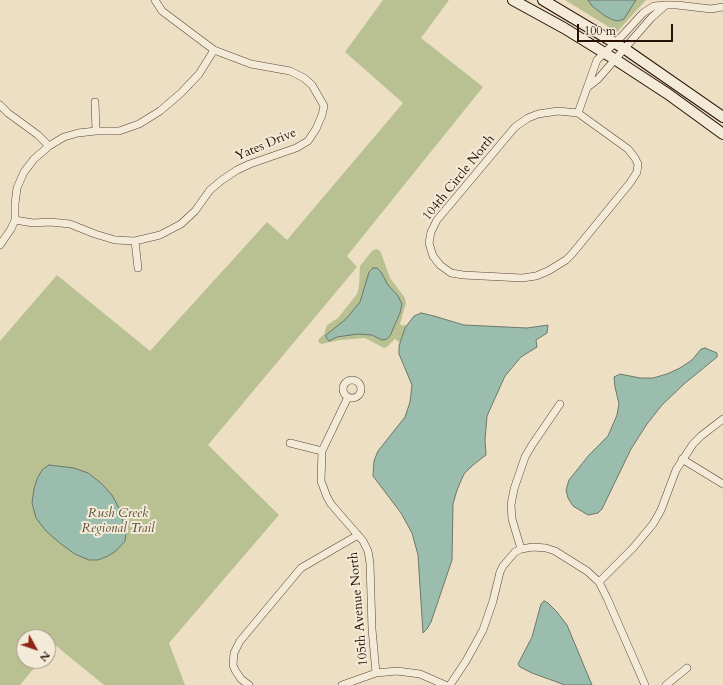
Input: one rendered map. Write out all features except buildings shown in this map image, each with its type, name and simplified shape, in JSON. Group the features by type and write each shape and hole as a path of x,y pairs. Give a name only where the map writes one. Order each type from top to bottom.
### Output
{"main road":[{"path":"513,0 604,52 668,94 723,134"},
{"path":"543,0 625,49 723,117"}],"street":[{"name":"Yates Drive","path":"15,220 33,223 50,222 70,224 115,240 135,241 160,235 181,224 195,211 210,190 222,180 237,170 250,164 296,148 308,140 316,129 324,106 312,84 290,71 251,64 214,50 162,11 155,0"},
{"path":"589,86 598,79 616,60 652,17 667,5"},
{"path":"578,113 589,86 597,60 643,13 654,6 667,5 711,9 723,7"},
{"path":"0,245 11,229 15,220 17,188 24,172 34,159 49,146 64,137 78,133 96,131 119,131 138,124 160,111 181,93 199,74 214,50"},
{"path":"95,102 96,131"},
{"path":"0,105 8,113 38,135 49,146"},
{"name":"104th Circle North","path":"558,111 578,113 628,149 638,164 637,172 630,183 572,254 560,265 548,271 536,276 522,278 463,275 451,272 436,262 430,250 429,237 433,226 515,127 528,118 549,112 558,111"},
{"path":"135,241 138,268"},
{"name":"105th Avenue North","path":"348,397 322,451 321,481 326,496 337,512 366,546 369,557 372,636 376,673"},
{"path":"521,549 512,520 511,505 514,489 521,467 529,451 560,404"},
{"path":"599,582 623,559 653,524 682,459 693,444 723,419"},
{"path":"290,443 322,451"},
{"path":"682,459 723,484"},
{"path":"249,685 241,679 235,670 234,653 240,641 301,568 358,535"},
{"path":"450,685 466,661 483,630 493,601 500,572 511,556 521,549 533,546 551,549 581,567 599,582 645,685"},
{"path":"666,685 687,668"},
{"path":"342,685 376,673 397,671 409,672 429,677 445,685"}],"green space":[{"name":"Rush Creek Regional Trail","path":"383,0 449,0 421,38 483,87 347,256 357,267 208,445 279,515 169,643 185,685 104,685 56,646 56,629 16,629 16,669 33,669 20,685 0,685 0,341 57,275 150,351 267,222 287,240 403,103 345,52"},
{"path":"565,0 646,0 617,32"},
{"path":"376,249 381,253 390,278 405,298 406,303 400,324 403,326 405,324 406,326 400,343 395,339 384,348 365,338 340,340 322,344 319,343 318,340 324,334 327,325 338,318 357,294 360,266 372,251"}],"shaded area":[{"path":"588,0 636,0 624,19 618,21 605,16 592,6"},
{"path":"373,268 377,268 381,272 388,285 398,296 402,304 400,313 390,336 387,339 382,340 372,335 358,334 337,337 329,341 326,335 346,319 360,302 369,272"},
{"path":"421,313 464,325 527,328 548,325 547,333 536,340 537,347 521,357 505,376 487,416 485,440 486,455 464,474 457,490 453,504 452,560 431,622 423,633 418,555 412,533 401,513 373,476 374,461 378,451 405,417 410,402 412,385 399,354 399,346 405,328 414,316"},
{"path":"705,348 717,353 717,357 684,384 662,405 647,424 631,449 602,509 598,513 588,515 573,506 568,498 566,490 569,480 589,455 608,436 617,415 619,404 614,377 620,374 640,378 653,378 667,374 692,360 701,349"},
{"path":"49,465 74,468 88,473 101,483 112,495 120,510 126,533 125,541 116,551 98,560 89,560 75,554 46,531 36,518 32,503 37,479 42,470"},
{"path":"544,601 557,612 567,625 592,685 565,685 532,673 520,667 518,664 532,637 541,604"}]}
